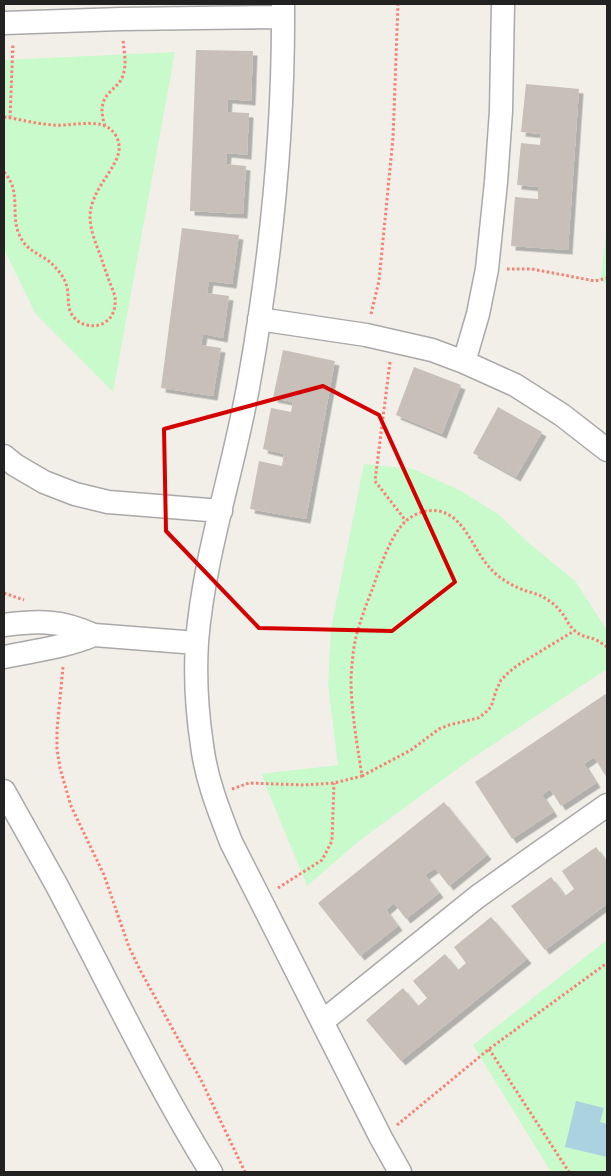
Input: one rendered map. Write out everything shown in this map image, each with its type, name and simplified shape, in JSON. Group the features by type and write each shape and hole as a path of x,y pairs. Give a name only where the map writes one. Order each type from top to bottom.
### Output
{"street":[{"path":"464,362 478,314 487,269 500,120 503,4"},
{"path":"9,22 121,19 283,10 277,168 270,244 260,319 236,448 203,598 197,643 197,694 202,746 213,796 231,842 400,1172"},
{"path":"260,319 366,335 432,350 464,362 515,385 562,415 607,450"},
{"path":"4,456 15,465 44,482 75,494 108,502 221,511"},
{"path":"4,625 51,622 94,634 197,643"},
{"path":"51,622 58,630 62,646"},
{"path":"4,657 62,646 80,641 94,634"},
{"path":"4,669 34,665 44,661 62,646"},
{"path":"4,791 55,883 160,1084 211,1172"},
{"path":"323,1021 477,897 607,805"}],"path":[{"path":"366,335 379,281 392,157 398,4"},
{"path":"105,126 102,112 105,98 120,82 125,69 121,19"},
{"path":"9,22 10,118"},
{"path":"4,118 46,125 95,123 105,126 114,132 119,141 116,159 96,192 90,216 94,240 115,296 116,306 112,315 105,322 96,326 86,326 77,321 71,313 67,287 62,275 54,265 29,248 19,235 16,224 16,199 13,186 4,172"},
{"path":"487,269 532,270 595,281 607,278"},
{"path":"392,342 375,481 406,520"},
{"path":"362,776 351,696 354,649 362,616 385,554 406,520 416,514 438,511 458,521 482,559 492,571 518,588 544,598 561,612 574,631 585,637 602,642 607,647"},
{"path":"4,593 30,602"},
{"path":"213,796 249,783 304,785 334,783 362,776 411,750 439,730 478,718 491,707 501,680 509,672 574,631"},
{"path":"62,646 57,749 68,797 104,875 129,947 201,1080 245,1172"},
{"path":"260,899 322,860 332,841 334,783"},
{"path":"381,1138 489,1049 607,963"},
{"path":"489,1049 569,1172"}],"highlighted area":[{"path":"323,386 379,415 455,582 392,631 259,628 166,531 164,429"}],"green space":[{"path":"175,52 113,392 35,313 4,249 4,60"},
{"path":"607,222 607,285 601,280"},
{"path":"364,464 413,469 461,491 498,514 530,544 575,581 607,630 607,669 471,759 359,841 307,886 261,774 338,765 328,684 331,629"},
{"path":"607,940 607,1172 551,1172 473,1045"}],"water":[{"path":"576,1101 604,1108 600,1122 607,1124 607,1157 565,1147"}],"building":[{"path":"196,50 253,51 251,101 228,99 227,112 249,113 247,155 227,153 226,164 246,166 243,214 190,211"},
{"path":"526,84 579,89 568,250 511,246 515,197 538,199 538,187 517,185 521,143 540,145 541,134 521,132"},
{"path":"182,228 239,235 232,284 209,281 207,293 229,296 223,338 203,334 201,345 221,348 213,396 161,388"},
{"path":"283,350 335,361 306,519 250,509 259,461 282,466 284,454 263,449 271,408 291,412 293,402 273,398"},
{"path":"414,367 461,385 442,434 396,415"},
{"path":"498,407 542,432 516,477 473,453"},
{"path":"607,693 607,778 594,757 584,764 596,783 561,806 550,789 542,795 553,812 512,839 475,782"},
{"path":"444,802 487,855 449,886 435,868 425,875 439,893 406,919 394,903 386,910 398,926 360,956 318,903"},
{"path":"596,847 607,863 607,904 545,950 511,906 551,877 565,896 574,889 562,871"},
{"path":"491,917 527,959 401,1061 366,1020 403,988 418,1006 427,998 413,981 445,954 458,970 466,963 454,947"}]}
